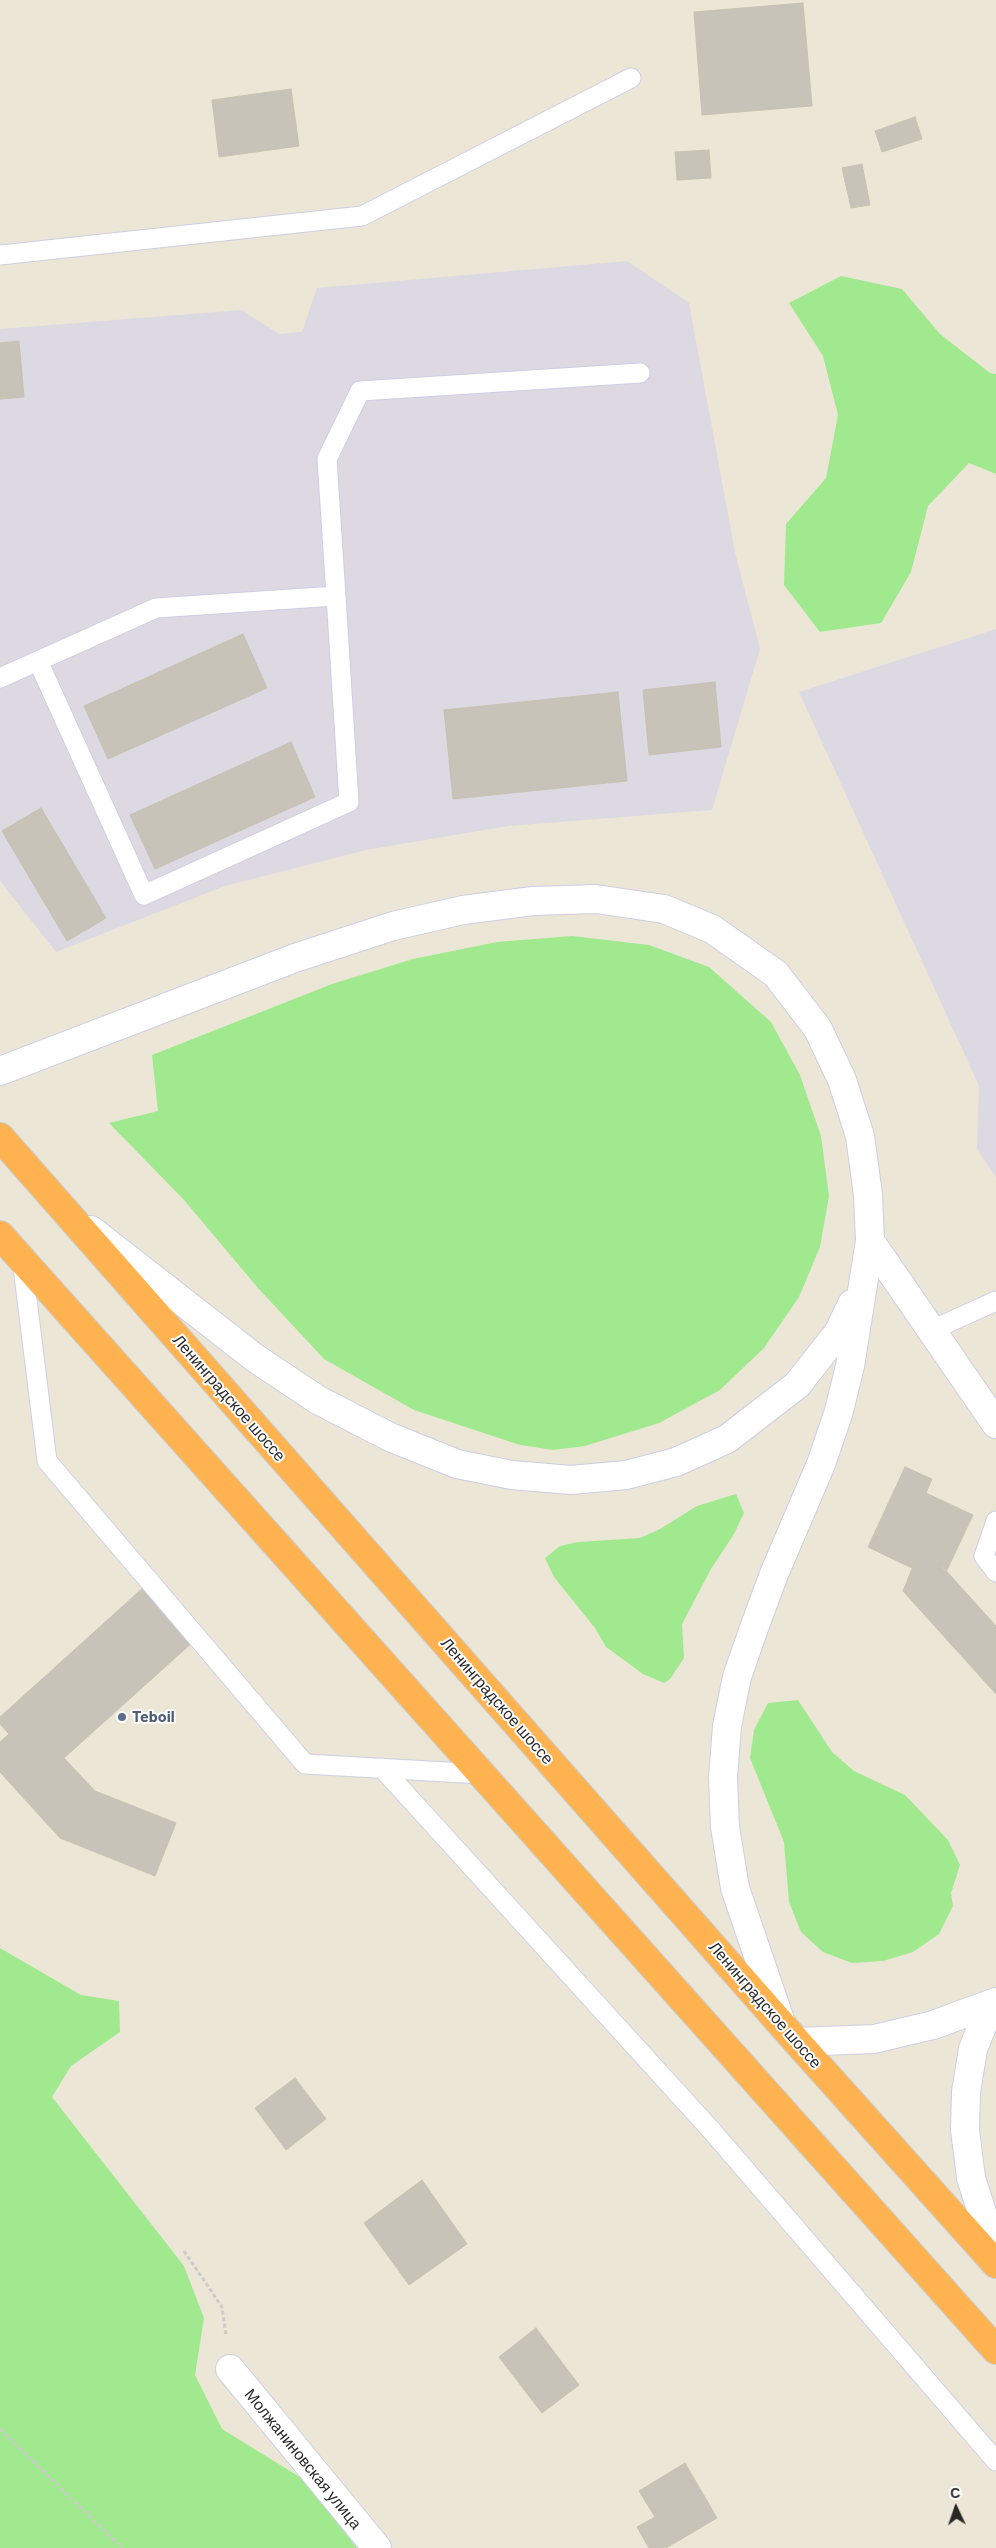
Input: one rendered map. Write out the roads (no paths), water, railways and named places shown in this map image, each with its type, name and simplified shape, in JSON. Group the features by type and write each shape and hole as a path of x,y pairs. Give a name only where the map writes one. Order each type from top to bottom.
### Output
{"highway":[{"name":"Ленинградское шоссе","path":"0,1137 789,2033 996,2264"},
{"path":"0,1235 996,2350"}],"street":[{"path":"0,1071 295,958 393,926 463,910 533,901 596,899 664,909 712,929 776,974 818,1029 842,1080 860,1136 868,1195 870,1240 850,1366 839,1411 821,1464 774,1574 737,1676 727,1726 723,1778 724,1826 735,1888 789,2033 874,2040 933,2025 994,2003"},
{"path":"61,1207 255,1358 318,1400 390,1437 457,1464 512,1475 571,1480 626,1475 676,1462 727,1439 797,1384 838,1333 863,1280"},
{"path":"870,1240 996,1424"},
{"path":"994,2003 973,2049 966,2092 966,2130 971,2178 996,2256"},
{"name":"Молжаниновская улица","path":"230,2369 377,2548"}],"lane":[{"path":"0,255 362,216 631,78"},
{"path":"38,661 144,895 349,802 327,459 360,391 640,374"},
{"path":"0,678 156,608 336,596"},
{"path":"22,1258 47,1460 305,1764 482,1774"},
{"path":"932,1330 996,1301"},
{"path":"996,1521 984,1556 996,1572"},
{"path":"382,1768 712,2131 996,2461"}],"place":[{"name":"Teboil","path":"122,1717"}]}
